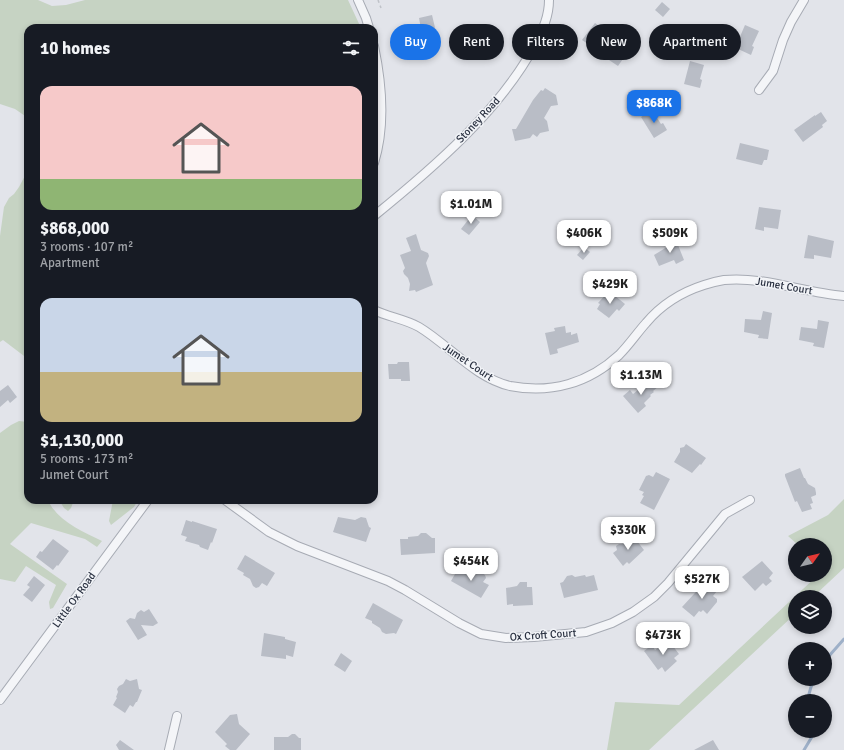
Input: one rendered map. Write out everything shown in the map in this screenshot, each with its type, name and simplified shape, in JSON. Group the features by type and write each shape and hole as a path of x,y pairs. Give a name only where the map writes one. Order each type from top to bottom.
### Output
{"street":[{"path":"358,0 368,24"},
{"name":"Stoney Road","path":"378,213 449,151 486,114 529,57 545,26 549,0"},
{"path":"760,90 772,71 782,40 804,0"},
{"path":"378,66 382,97 378,145"},
{"name":"Jumet Court","path":"378,311 399,318 419,327 474,368 497,381 509,386 546,389 580,381 602,369 620,354 648,321 663,307 682,295 702,286 723,280 744,279 844,296"},
{"name":"Ox Croft Court","path":"230,504 269,532 297,546 388,581 406,590 459,623 481,634 506,638 586,632 612,623 633,612 654,597 668,583 725,514 750,500"},
{"name":"Little Ox Road","path":"0,700 145,504"},
{"path":"169,750 177,716"}],"path":[{"path":"378,0 381,8"}],"green space":[{"path":"0,0 38,0 52,6 66,5 85,0 348,0 359,24 24,24 24,115 15,109 0,104"},
{"path":"24,178 24,356 3,340 0,342 0,236 4,207 9,198 19,187"},
{"path":"19,421 24,422 24,504 50,504 57,514 64,520 102,541 97,547 85,539 31,523 10,544 67,584 53,608 50,609 49,602 56,585 26,566 15,582 0,579 0,433"},
{"path":"844,499 844,568 832,579 832,538 790,538 788,536 828,515"},
{"path":"62,504 72,504 68,511"},
{"path":"112,504 136,504 111,525 109,521"},
{"path":"811,582 829,582 820,590 802,590"},
{"path":"788,603 788,621 649,750 607,750 615,702 679,705"}],"building":[{"path":"662,2 670,9 663,17 655,10"},
{"path":"432,15 434,24 420,24 419,18"},
{"path":"745,25 759,31 752,46 754,47 751,55 741,50 741,34"},
{"path":"586,35 586,43 582,40"},
{"path":"609,60 622,60 618,66"},
{"path":"690,61 704,65 700,79 702,80 700,88 684,84"},
{"path":"545,88 556,95 558,105 551,106 544,118 547,121 549,131 540,133 537,137 533,134 530,138 515,141 512,129 516,129 533,100 541,90 543,91"},
{"path":"652,110 667,130 654,138 641,117"},
{"path":"821,112 827,121 822,125 823,127 803,142 794,130"},
{"path":"740,143 769,150 767,160 764,160 761,165 736,159"},
{"path":"759,207 781,210 778,229 764,227 764,231 755,229"},
{"path":"472,215 480,222 469,235 461,229"},
{"path":"416,234 421,250 428,253 429,256 426,263 433,285 416,292 415,290 409,291 410,284 408,278 404,274 403,271 405,268 400,255 411,251 406,238"},
{"path":"808,235 834,241 831,258 814,255 814,259 804,258"},
{"path":"676,240 684,260 676,264 674,260 659,266 654,255 667,247 665,244"},
{"path":"584,247 590,252 583,260 577,255"},
{"path":"609,291 625,304 619,311 617,309 609,318 597,309 600,304 598,303"},
{"path":"763,311 772,313 768,339 758,338 759,335 744,332 745,319 761,320"},
{"path":"818,320 829,322 824,348 813,346 814,343 799,340 801,327 817,329"},
{"path":"565,326 566,333 571,332 571,335 577,333 579,342 557,349 558,353 550,355 545,333 555,331 554,328"},
{"path":"398,362 409,362 410,381 389,379 388,364 397,364"},
{"path":"652,379 658,387 644,403 646,406 638,413 623,396 630,390 633,394"},
{"path":"8,385 17,397 10,403 8,400 0,407 0,391"},
{"path":"686,444 706,458 692,473 674,462 680,452 680,448 684,447"},
{"path":"800,468 804,478 808,484 815,488 816,493 816,495 811,497 813,503 810,504 812,509 802,512 797,501 795,502 785,476 785,474"},
{"path":"656,472 670,479 654,510 640,503 644,496 642,495 644,492 639,490 646,476 649,475 653,477"},
{"path":"338,517 355,520 361,517 366,518 369,527 371,528 366,542 333,532"},
{"path":"186,520 217,529 208,550 200,547 199,545 185,541 187,537 181,535"},
{"path":"421,533 426,533 432,538 435,538 435,553 401,555 400,539 408,539 408,537 418,536"},
{"path":"633,536 644,550 629,564 627,562 623,566 613,553 617,550 616,546 619,544 624,544"},
{"path":"53,539 69,551 58,566 57,565 53,570 36,557 40,551 42,552"},
{"path":"245,555 275,573 267,586 262,583 256,588 253,586 250,579 243,575 244,573 237,569"},
{"path":"762,561 773,573 769,578 772,581 766,586 763,583 755,591 742,577"},
{"path":"459,567 474,574 481,572 485,575 486,578 483,582 489,585 481,598 451,581"},
{"path":"572,575 575,577 585,575 586,577 594,575 598,590 564,598 560,583 563,582 567,576"},
{"path":"34,576 45,585 32,602 23,595 30,587 27,585"},
{"path":"706,581 717,591 713,596 717,599 717,602 707,614 703,610 701,612 699,611 694,617 682,607"},
{"path":"520,582 527,582 527,587 532,587 533,605 507,605 506,588 517,586"},
{"path":"373,603 403,620 396,634 386,634 382,632 380,628 372,623 372,621 365,618"},
{"path":"149,609 158,623 153,626 141,625 147,635 138,640 126,621 130,618 135,619 137,613 141,610 144,612"},
{"path":"264,633 285,637 285,639 296,642 293,657 286,655 286,659 261,656"},
{"path":"669,641 679,654 674,658 677,661 665,672 662,667 658,670 644,651 652,645 655,650"},
{"path":"341,653 352,661 345,672 334,665"},
{"path":"126,679 130,681 137,679 139,689 142,690 137,702 133,707 130,705 125,713 113,705 117,698 117,689"},
{"path":"237,714 239,724 250,734 236,750 230,750 225,746 227,744 215,732 230,715"},
{"path":"295,734 301,738 301,750 274,750 274,737 288,737"},
{"path":"120,740 134,750 119,750 116,745"},
{"path":"713,740 719,750 694,750"}],"waterway":[{"path":"832,653 844,639"},
{"path":"809,694 812,686"},
{"path":"804,750 811,738"}]}
